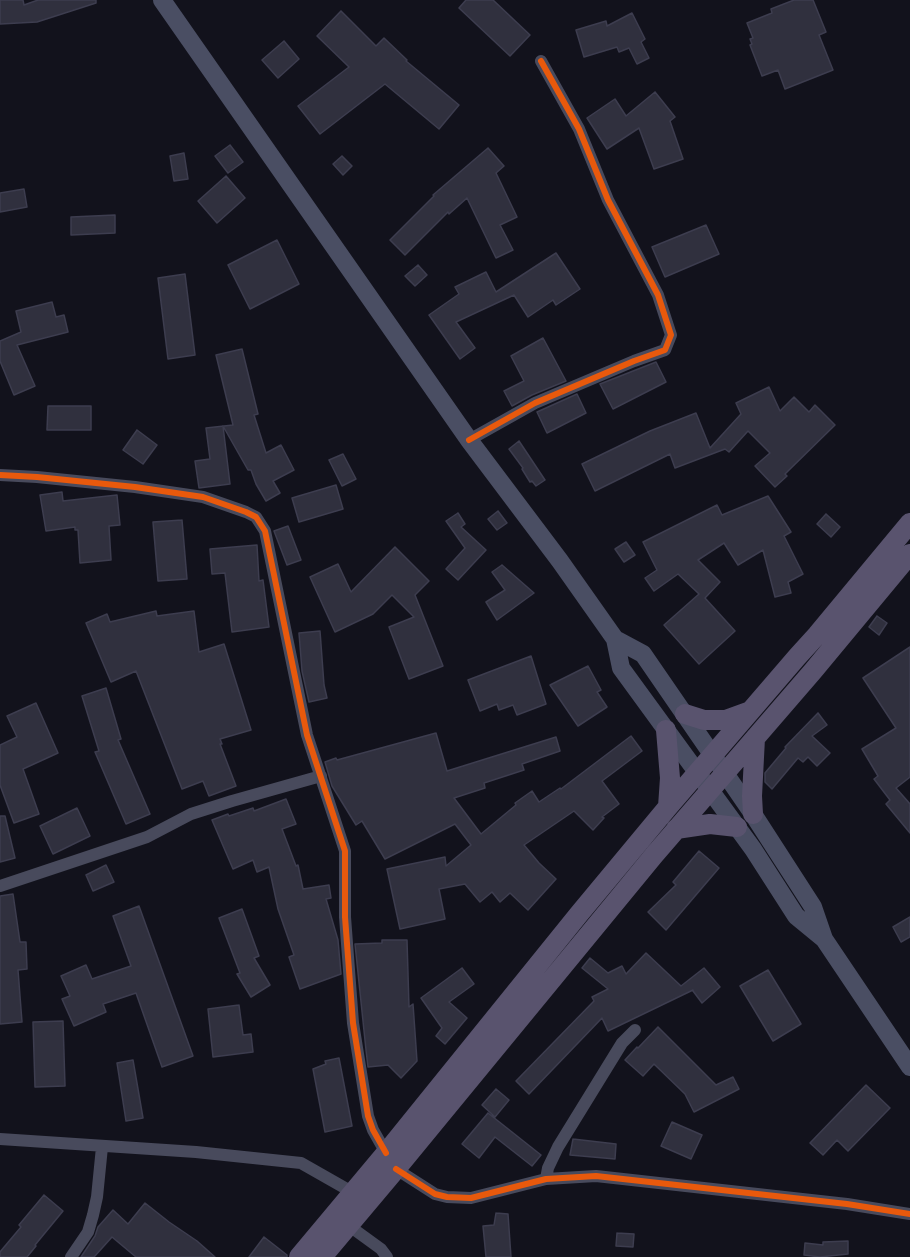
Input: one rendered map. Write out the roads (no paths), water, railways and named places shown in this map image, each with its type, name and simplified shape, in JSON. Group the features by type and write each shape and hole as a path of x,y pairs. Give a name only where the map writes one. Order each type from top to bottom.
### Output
{"main road":[{"path":"162,0 469,440 615,639 621,668 753,849 796,916 824,939"},
{"path":"322,1257 348,1225 391,1161 579,914 910,524"},
{"path":"299,1257 352,1192 391,1161 813,671 910,554"},
{"path":"615,639 643,654 685,714 813,907 824,939 910,1067"},
{"path":"685,714 704,720 726,720 751,711"},
{"path":"666,730 670,778 668,807"},
{"path":"753,814 755,738"},
{"path":"676,829 710,824 737,827"}],"street":[{"path":"469,440 535,403 665,350 671,335 657,295 608,200 579,129 541,61"},
{"path":"0,475 135,487 203,497 256,517 266,531 307,735 345,851 345,917 352,1023 368,1116 373,1130 391,1161 435,1194 447,1197 471,1198 546,1179 596,1176 847,1204 910,1214"},
{"path":"0,886 147,837 191,814 321,776"},
{"path":"546,1179 548,1168 558,1147 622,1043 635,1030"},
{"path":"0,1139 196,1152 301,1162 352,1192"},
{"path":"71,1257 88,1232 93,1215 102,1147"},
{"path":"348,1225 381,1249 387,1257"}]}
